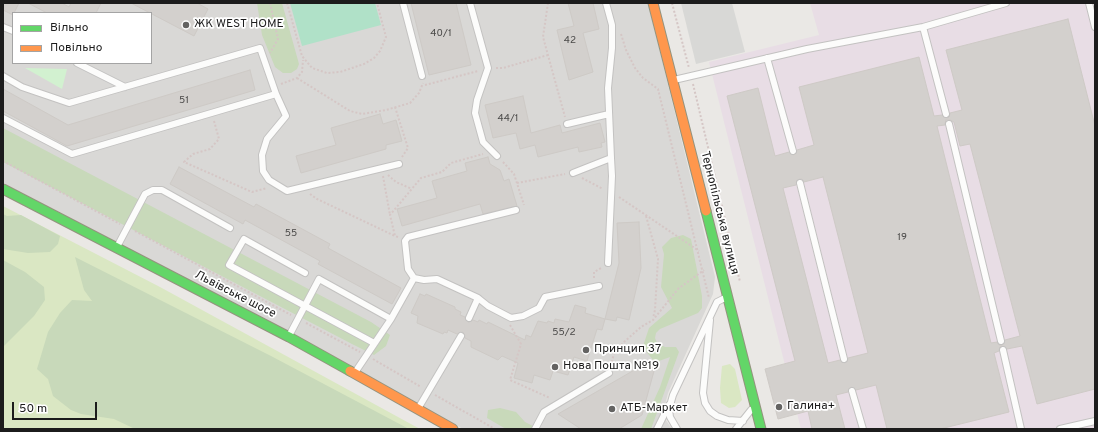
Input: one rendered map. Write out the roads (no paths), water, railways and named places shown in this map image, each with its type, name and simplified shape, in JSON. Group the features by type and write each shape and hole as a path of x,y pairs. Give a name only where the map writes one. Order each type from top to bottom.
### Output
{"main road":[{"name":"Тернопільська вулиця","path":"653,3 761,429"},
{"name":"Львівське шосе","path":"3,189 289,337 452,429"}],"lane":[{"path":"404,3 422,76"},
{"path":"470,3 488,68 477,100 475,113 483,142 497,156"},
{"path":"606,3 612,24 612,48 608,88 611,158 608,263"},
{"path":"673,80 807,49 924,27 1006,3"},
{"path":"1089,3 1095,27"},
{"path":"3,26 12,31"},
{"path":"924,27 946,114"},
{"path":"3,76 22,87 69,103 260,48 276,94 286,116 267,140 262,155 263,171 269,180 287,191 399,164"},
{"path":"767,58 793,151"},
{"path":"79,64 125,87"},
{"path":"3,118 72,154 276,94"},
{"path":"567,124 609,114"},
{"path":"949,124 1001,341"},
{"path":"573,173 611,158"},
{"path":"800,183 844,360"},
{"path":"116,248 145,194 153,190 162,190 230,228"},
{"path":"414,278 408,269 405,241 408,237 516,210"},
{"path":"305,273 244,239 229,265 374,344"},
{"path":"414,278 437,278 478,298 488,306 511,318 523,316 539,308 545,297 599,286"},
{"path":"354,374 392,319 414,278"},
{"path":"289,337 319,279 392,319"},
{"path":"658,429 717,302 728,296"},
{"path":"469,318 478,298"},
{"path":"710,316 703,393 705,403 710,411 717,416 728,420 744,421"},
{"path":"418,409 461,336"},
{"path":"1003,350 1021,429"},
{"path":"535,429 544,412 609,373"},
{"path":"852,391 863,429"},
{"path":"673,395 669,409 670,417 677,429"},
{"path":"736,429 750,414 754,403"},
{"path":"1060,429 1095,421"}],"place":[{"name":"ЖК WEST HOME","path":"186,25"},
{"name":"Принцип 37","path":"586,350"},
{"name":"Нова Пошта №19","path":"555,367"},
{"name":"Галина+","path":"779,407"},
{"name":"АТБ-Маркет","path":"612,409"}]}
